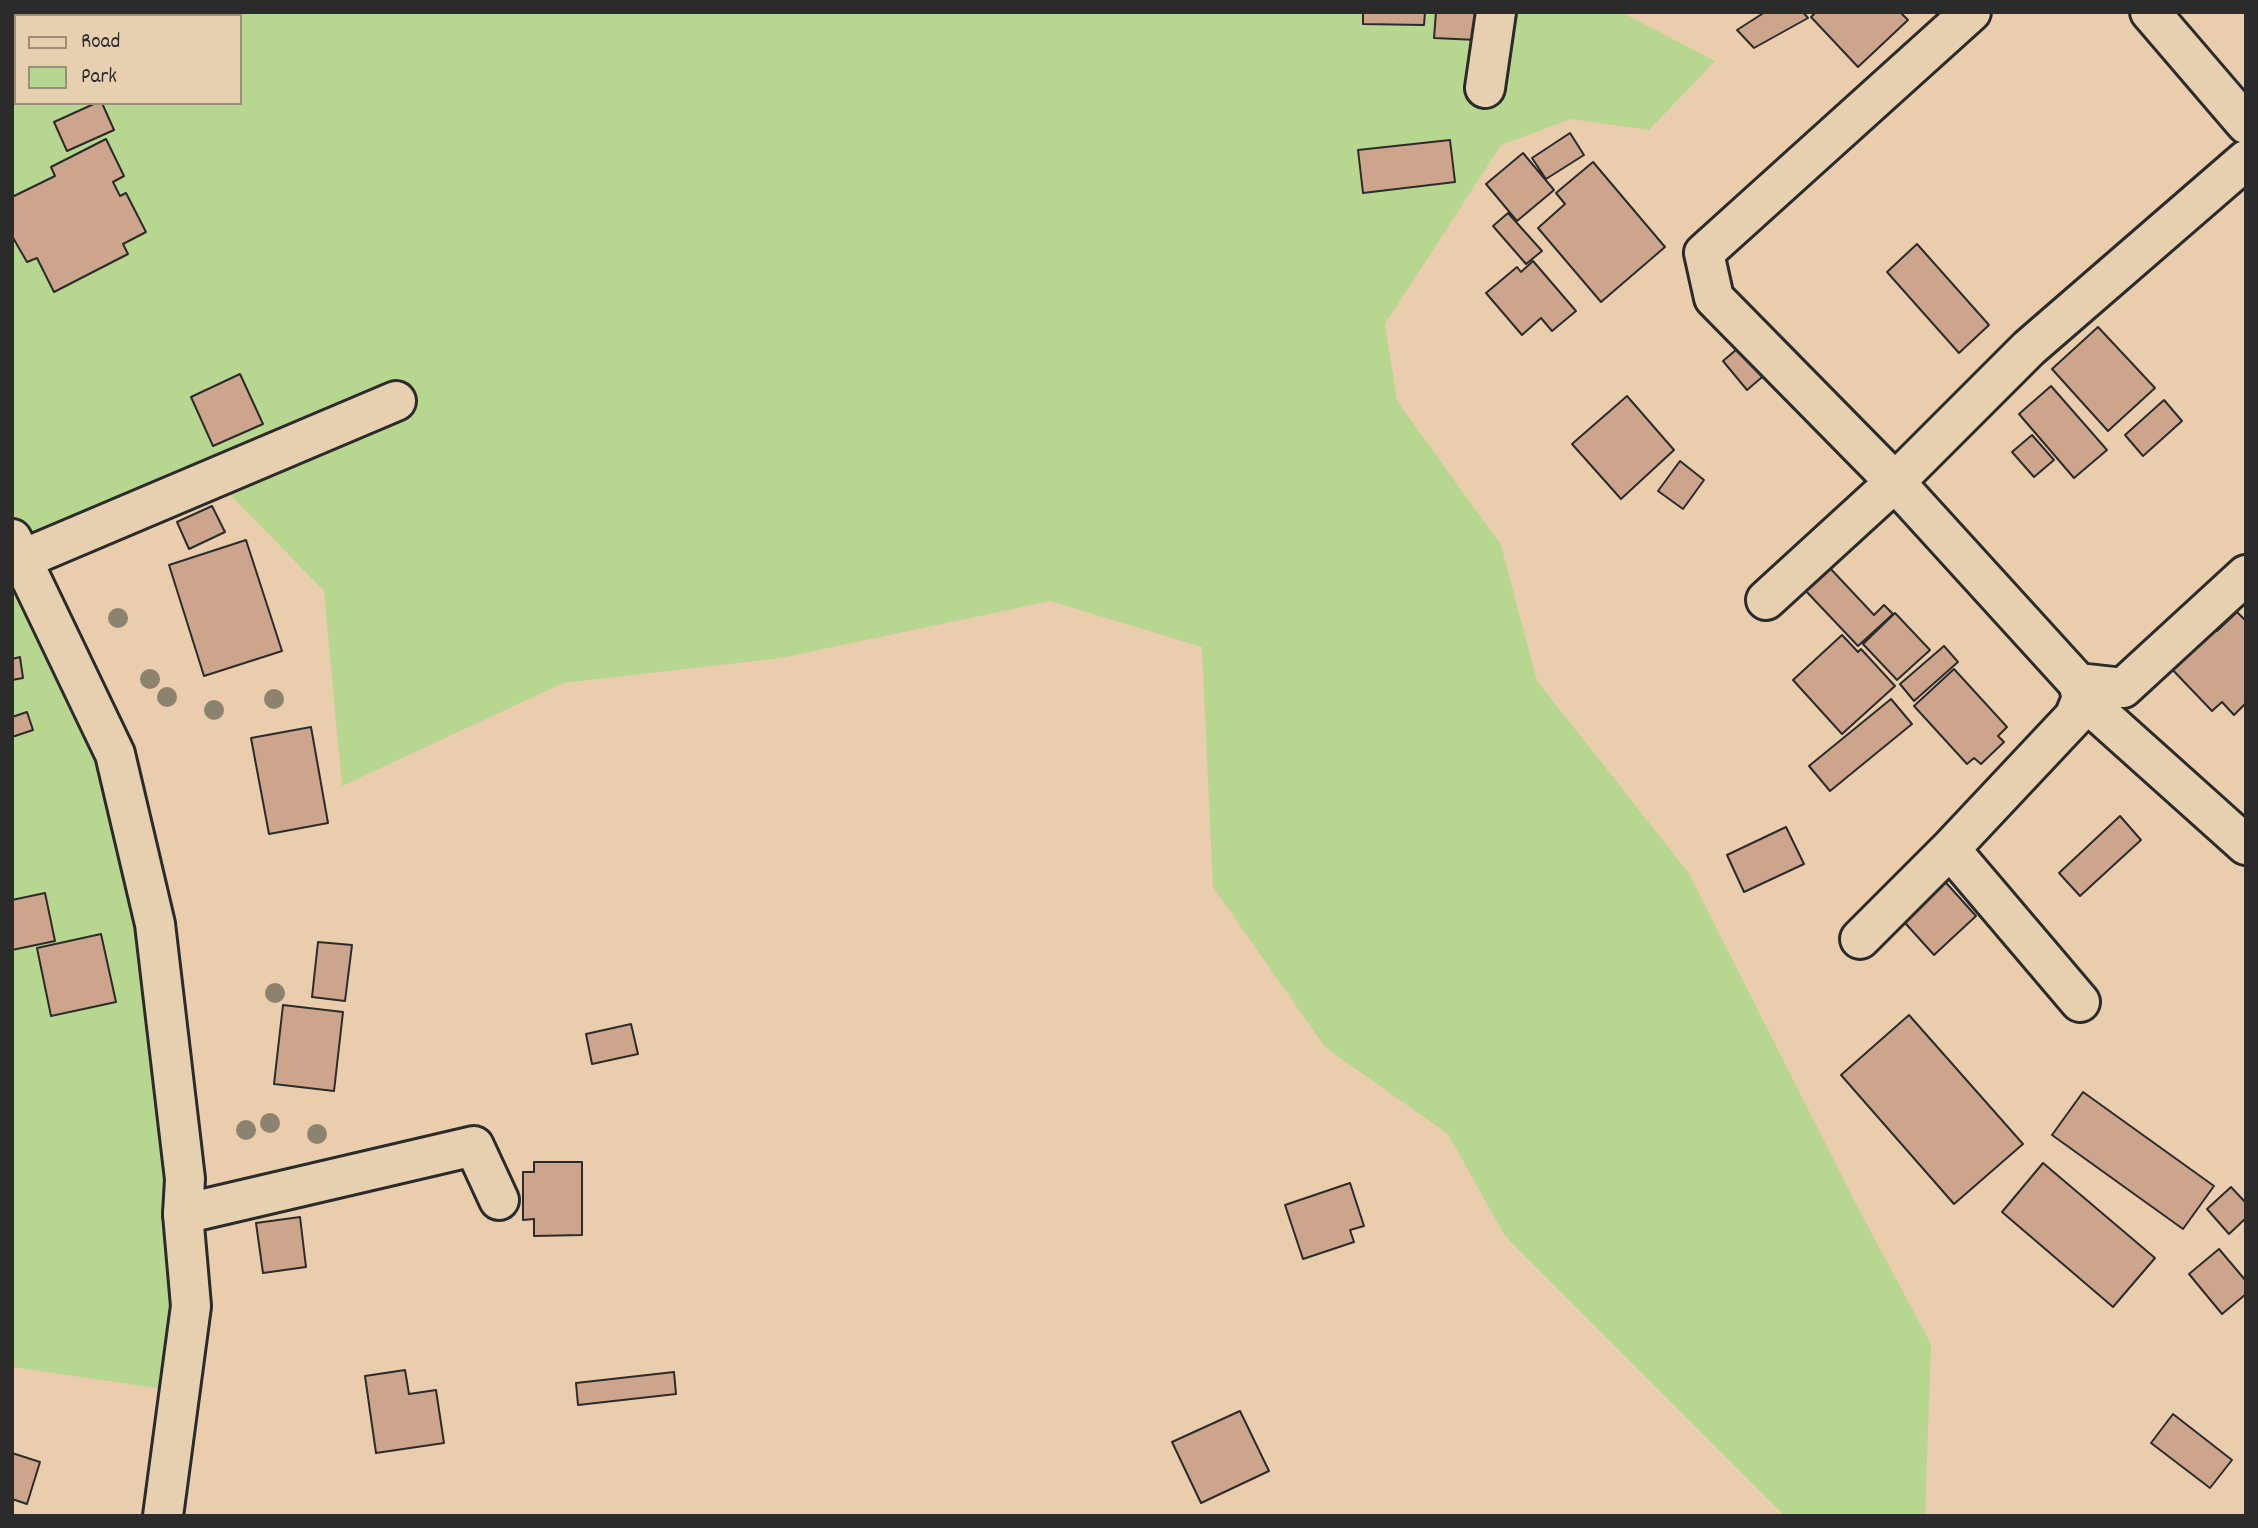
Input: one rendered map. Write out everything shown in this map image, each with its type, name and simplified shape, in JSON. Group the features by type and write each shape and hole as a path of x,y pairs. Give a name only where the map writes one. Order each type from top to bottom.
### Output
{"street":[{"path":"1485,88 1496,12"},
{"path":"1971,12 1704,253 1714,298 1895,482 2080,691 2246,845"},
{"path":"2150,12 2246,124"},
{"path":"1766,600 1895,482 2029,348 2246,160"},
{"path":"163,1516 191,1306 183,1214 185,1179 157,937 115,754 18,549 397,401"},
{"path":"2080,691 2123,688 2246,575"},
{"path":"1860,939 1950,849 2074,717 2080,691"},
{"path":"1950,849 2080,1002"},
{"path":"183,1214 474,1146 499,1200"}],"green space":[{"path":"12,12 1621,12 1715,61 1649,130 1571,119 1501,145 1385,324 1397,401 1501,545 1537,681 1688,872 1857,1206 1931,1344 1925,1516 1785,1516 1505,1236 1448,1134 1325,1047 1213,887 1202,647 1050,601 781,658 563,683 342,786 324,591 216,480 26,576 161,926 192,1221 171,1390 12,1367"}],"building":[{"path":"1363,12 1425,12 1424,25 1363,24"},
{"path":"1436,12 1478,12 1477,40 1434,38"},
{"path":"1765,12 1803,12 1808,18 1754,48 1737,30"},
{"path":"1816,12 1900,12 1908,20 1858,67 1811,17"},
{"path":"92,105 103,105 114,130 67,151 54,122"},
{"path":"1570,133 1584,155 1546,179 1532,158"},
{"path":"106,139 124,176 113,182 120,196 126,193 146,232 123,244 128,254 54,292 37,258 27,262 12,236 12,197 55,176 51,167"},
{"path":"1450,140 1455,182 1363,193 1358,150"},
{"path":"1523,153 1554,190 1517,221 1486,184"},
{"path":"1593,162 1665,247 1601,302 1538,228 1565,204 1556,193"},
{"path":"1508,213 1542,251 1526,264 1493,226"},
{"path":"1917,244 1989,325 1959,353 1887,272"},
{"path":"1533,261 1576,311 1552,331 1541,318 1522,335 1486,293 1517,267 1521,272"},
{"path":"2098,327 2155,388 2108,431 2052,369"},
{"path":"1744,343 1768,372 1747,390 1723,361"},
{"path":"240,374 263,424 213,446 191,397"},
{"path":"2051,386 2107,450 2074,478 2019,414"},
{"path":"1627,396 1674,450 1621,499 1572,444"},
{"path":"2164,400 2182,421 2143,456 2125,435"},
{"path":"2032,435 2054,460 2034,477 2012,452"},
{"path":"1680,461 1704,480 1683,509 1658,491"},
{"path":"212,506 225,532 189,549 177,522"},
{"path":"246,540 282,651 204,676 169,565"},
{"path":"1828,566 1874,615 1884,605 1893,614 1858,646 1804,589"},
{"path":"2237,612 2246,621 2246,703 2234,715 2222,702 2212,711 2167,664 2209,623 2217,631"},
{"path":"1895,613 1930,650 1897,680 1863,644"},
{"path":"1842,635 1858,652 1861,649 1895,686 1842,734 1793,680"},
{"path":"1944,646 1958,662 1914,701 1900,684"},
{"path":"20,657 23,678 12,680 12,659"},
{"path":"1954,669 2007,727 1998,736 2004,742 1981,764 1974,758 1967,764 1914,706"},
{"path":"1891,699 1912,724 1830,791 1809,766"},
{"path":"27,712 33,730 12,737 12,717"},
{"path":"311,727 328,823 269,834 251,738"},
{"path":"2120,816 2141,840 2080,896 2059,873"},
{"path":"1786,827 1804,864 1744,892 1727,855"},
{"path":"1939,875 1976,916 1934,955 1897,914"},
{"path":"45,893 55,941 12,950 12,900"},
{"path":"101,934 116,1002 51,1016 37,948"},
{"path":"318,942 352,945 345,1001 312,997"},
{"path":"283,1005 343,1012 334,1091 274,1084"},
{"path":"1909,1015 2023,1144 1954,1204 1841,1075"},
{"path":"631,1024 638,1054 592,1064 586,1034"},
{"path":"2083,1092 2214,1186 2183,1229 2052,1135"},
{"path":"534,1162 582,1162 582,1235 534,1236 534,1219 523,1220 523,1172 534,1172"},
{"path":"2043,1163 2155,1258 2113,1307 2002,1212"},
{"path":"1350,1183 1364,1226 1350,1230 1354,1242 1303,1259 1285,1205"},
{"path":"2231,1187 2246,1203 2246,1218 2229,1234 2207,1209"},
{"path":"300,1217 306,1267 263,1273 256,1223"},
{"path":"2219,1249 2246,1281 2246,1294 2222,1314 2189,1274"},
{"path":"405,1370 409,1394 436,1390 444,1443 376,1453 365,1376"},
{"path":"674,1372 676,1394 578,1405 576,1383"},
{"path":"1240,1411 1269,1471 1201,1503 1172,1442"},
{"path":"2173,1414 2232,1460 2210,1488 2151,1443"},
{"path":"12,1453 40,1462 27,1504 12,1499"}]}
